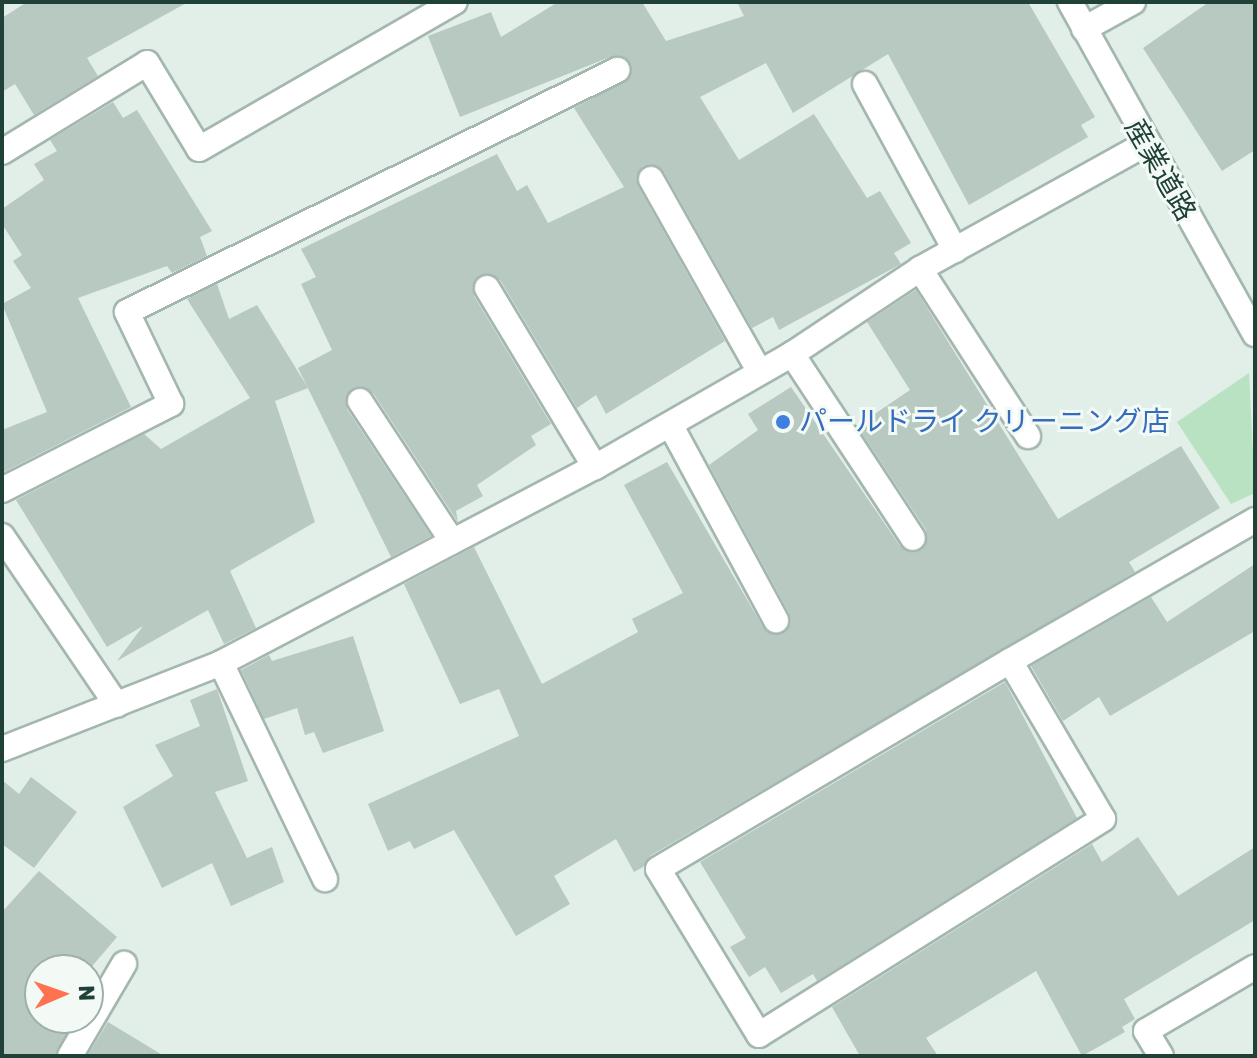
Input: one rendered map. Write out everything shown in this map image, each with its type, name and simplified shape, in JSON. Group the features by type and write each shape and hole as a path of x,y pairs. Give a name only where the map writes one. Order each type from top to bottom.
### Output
{"street":[{"path":"2,152 147,63 199,149 455,2"},
{"name":"産業道路","path":"1070,2 1144,145 1255,334"},
{"path":"1084,29 1133,2"},
{"path":"2,490 171,404 127,312 617,70"},
{"path":"865,84 955,250"},
{"path":"2,749 221,663 595,467 792,354 920,269 1144,145"},
{"path":"651,179 759,371"},
{"path":"920,269 1028,436"},
{"path":"487,288 595,467"},
{"path":"792,354 913,538"},
{"path":"360,401 452,541"},
{"path":"671,426 776,620"},
{"path":"1010,661 1103,819 759,1035 658,869 1010,661 1255,520"},
{"path":"2,536 117,705"},
{"path":"221,663 325,879"},
{"path":"70,1056 124,964"},
{"path":"1161,1056 1146,1031 1255,967"}],"green space":[{"path":"1249,373 1255,493 1231,504 1177,422"}],"building":[{"path":"27,2 188,2 87,58 98,76 34,115 15,84 2,92 2,18"},
{"path":"558,2 642,2 666,41 744,16 737,2 1028,2 1095,117 1081,125 1088,137 969,205 888,54 793,113 766,63 700,97 739,160 814,114 867,198 880,191 911,243 894,253 901,264 779,330 773,317 752,328 664,172 643,166 638,186 725,341 606,414 596,395 577,408 500,280 479,276 474,296 551,424 531,436 536,445 477,485 483,496 456,511 458,522 373,393 351,389 347,409 431,536 391,557 298,368 332,350 301,284 316,277 301,249 497,154 517,191 527,185 548,223 624,187 574,108 629,79 626,58 610,57 460,117 428,36 491,12 501,37"},
{"path":"1209,2 1255,2 1255,150 1222,171 1143,48"},
{"path":"113,102 123,118 137,110 212,231 200,237 207,256 172,273 167,266 78,298 131,407 2,473 2,430 47,412 2,304 31,288 13,261 22,255 2,224 2,209 44,180 34,164 57,151 50,140"},
{"path":"217,284 229,319 257,305 308,388 275,401 315,522 230,571 256,628 224,644 208,610 117,661 143,626 107,647 16,500 144,434 161,449 250,398 187,299"},
{"path":"916,290 1058,519 1181,446 1220,508 1129,562 1135,572 650,856 643,867 634,872 616,839 554,876 570,904 516,936 454,830 414,849 410,841 388,851 368,804 519,736 499,689 460,704 404,584 474,547 542,684 638,632 632,619 683,593 624,485 667,462 763,627 782,633 789,613 709,465 758,430 748,414 791,387 900,546 922,550 926,530 857,426 910,390 867,322"},
{"path":"1255,564 1255,631 1110,716 1099,697 1063,721 1031,666 1151,597 1167,622"},
{"path":"353,636 384,731 323,753 314,732 305,735 297,708 264,719 241,670 269,655 272,661"},
{"path":"1005,682 1077,818 817,981 813,974 781,993 765,967 749,977 730,947 746,938 700,862"},
{"path":"217,689 248,781 215,792 247,858 272,847 284,882 231,906 212,863 162,888 123,807 173,776 155,745 200,726 190,700"},
{"path":"31,777 77,812 34,868 2,844 2,780 19,794"},
{"path":"1138,837 1178,896 1255,847 1255,920 1124,999 1135,1019 1122,1027 1125,1032 1082,1056 1036,971 926,1038 938,1056 860,1056 832,1007 1092,844 1102,862"},
{"path":"39,871 117,937 102,954 24,954 24,1034 67,1034 55,1056 2,1056 2,912"},
{"path":"108,1022 164,1056 87,1056 101,1034 104,1034"}],"place":[{"name":"パールドライ クリーニング店","path":"783,422"}]}
